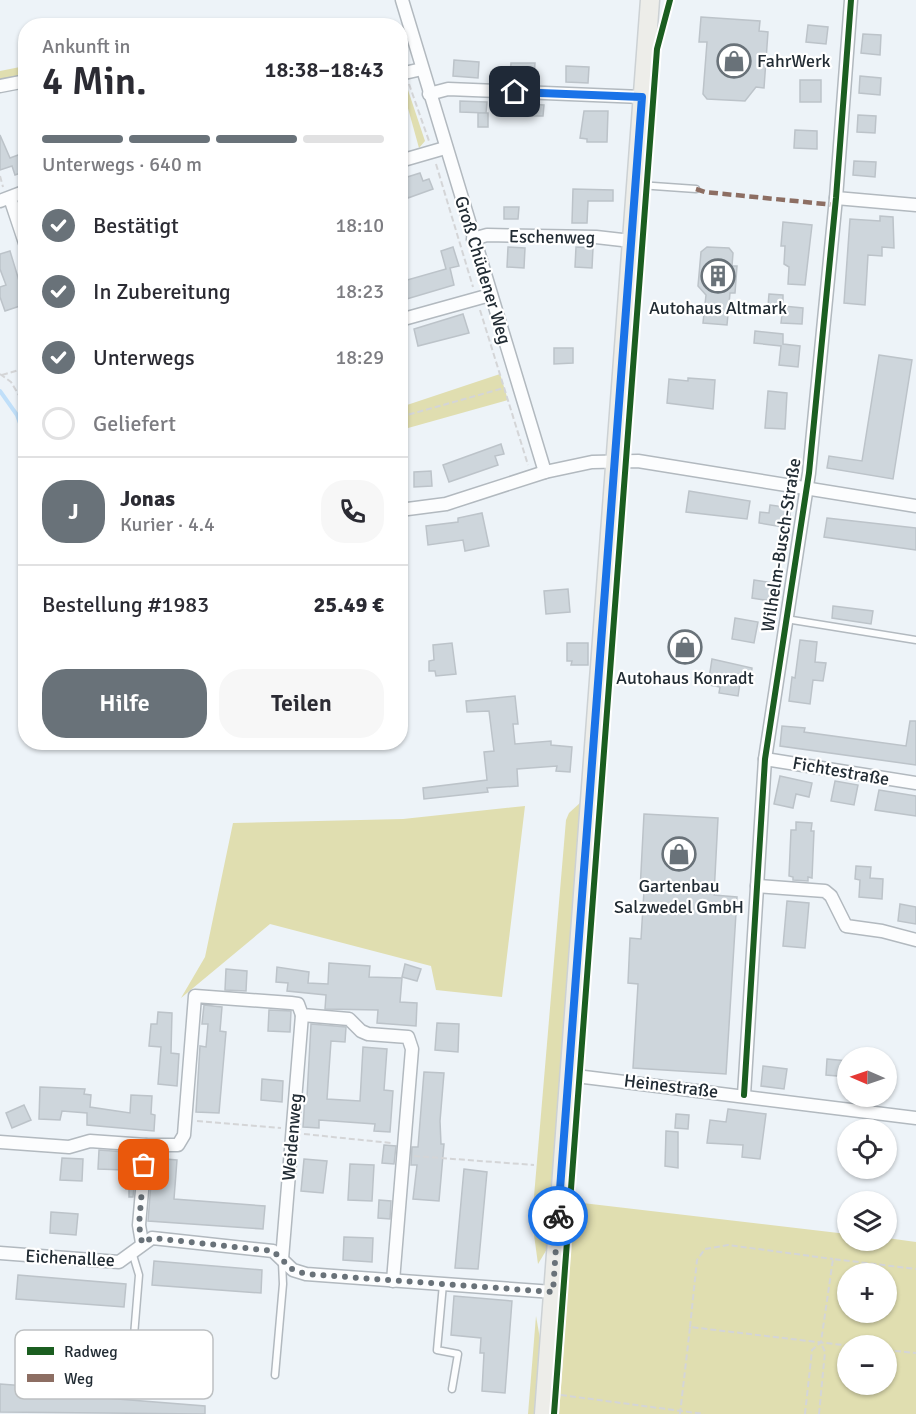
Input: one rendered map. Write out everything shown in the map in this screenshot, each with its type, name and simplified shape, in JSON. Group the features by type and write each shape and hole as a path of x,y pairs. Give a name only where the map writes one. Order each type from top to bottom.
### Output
{"main road":[{"path":"544,1414 650,0"}],"street":[{"name":"Groß Chüdener Weg","path":"402,0 407,18"},
{"name":"Wilhelm-Busch-Straße","path":"744,1095 765,759 805,489 836,198 851,0"},
{"name":"Groß Chüdener Weg","path":"408,21 429,94 439,149 473,239 545,472"},
{"path":"408,73 422,69"},
{"path":"0,86 18,83"},
{"path":"429,94 448,89 642,97"},
{"path":"408,159 439,149"},
{"path":"836,198 916,205"},
{"path":"5,199 18,228"},
{"name":"Eschenweg","path":"473,239 487,235 596,237 631,241"},
{"path":"408,318 490,295"},
{"path":"408,509 446,504 545,472 592,462 615,461 646,462 916,506"},
{"name":"Fichtestraße","path":"765,759 916,783"},
{"path":"757,886 825,891 831,897 846,926 882,931 916,940"},
{"path":"0,1142 69,1147 90,1141 178,1145 182,1141 185,1120 195,996 298,1004 302,1015 349,1019 361,1031 369,1034 408,1037 412,1049 393,1281"},
{"name":"Weidenweg","path":"282,1259 302,1015"},
{"name":"Heinestraße","path":"568,1075 916,1118"},
{"path":"146,1145 139,1225 142,1243 152,1238 258,1248 273,1251 293,1270 306,1274 553,1292"},
{"name":"Eichenallee","path":"0,1253 119,1262 133,1255 142,1243"}],"lane":[{"path":"636,185 696,189"},
{"path":"785,619 916,640"},
{"path":"133,1255 139,1275 134,1330"},
{"path":"275,1375 283,1284 282,1259"},
{"path":"443,1284 437,1350 458,1354 452,1389"}],"path":[{"path":"408,84 439,149 477,298 531,477"},
{"path":"1,375 18,370"},
{"path":"1,375 11,382 18,394"},
{"path":"408,415 504,388"},
{"path":"185,1120 293,1131 404,1154 534,1165"},
{"path":"680,1413 697,1260 705,1249 728,1245 916,1269"},
{"path":"819,1414 825,1352 821,1342 833,1259"},
{"path":"690,1327 837,1344"},
{"path":"806,1414 812,1350 821,1342"},
{"path":"897,1351 916,1353"},
{"path":"556,1394 680,1413 704,1414"}],"shaded area":[{"path":"18,67 18,79 0,81 0,71"},
{"path":"408,90 425,141 419,148 408,108"},
{"path":"500,374 508,400 408,428 408,405"},
{"path":"581,802 550,1244 538,1264 532,1220 566,820 569,813"},
{"path":"525,806 502,997 436,990 431,966 270,924 181,998 205,957 233,823 403,819"},
{"path":"574,1202 837,1233 837,1251 897,1251 897,1239 916,1242 916,1414 559,1414"},
{"path":"536,1316 542,1350 537,1414 528,1414"}],"building":[{"path":"701,17 760,21 759,31 768,32 764,88 756,87 745,101 707,99 703,94 707,42 699,42"},
{"path":"808,25 828,27 826,44 806,42"},
{"path":"863,34 881,35 880,55 861,53"},
{"path":"454,60 479,62 478,78 453,76"},
{"path":"511,63 535,63 534,80 510,79"},
{"path":"566,66 589,67 588,83 566,82"},
{"path":"860,76 881,78 880,95 859,93"},
{"path":"800,80 821,80 821,102 800,102"},
{"path":"460,101 487,102 486,113 460,112"},
{"path":"528,104 544,105 543,116 528,116"},
{"path":"584,111 608,111 607,142 587,142 587,139 580,138"},
{"path":"478,113 488,113 488,127 478,127"},
{"path":"858,115 876,116 875,133 857,132"},
{"path":"795,130 817,131 817,149 794,148"},
{"path":"0,135 10,158 18,155 18,174 15,175 12,166 0,170"},
{"path":"854,161 876,162 875,177 853,175"},
{"path":"420,173 423,181 429,179 433,189 408,198 408,177"},
{"path":"573,189 613,190 613,201 588,201 587,223 572,223"},
{"path":"504,207 519,207 518,219 504,219"},
{"path":"880,216 893,217 894,248 882,247 882,256 868,255 865,305 844,303 850,219 880,221"},
{"path":"783,222 812,225 805,285 788,284 789,267 784,264 785,246 781,246"},
{"path":"453,247 459,266 450,268 454,285 408,299 408,280 446,269 441,251"},
{"path":"508,247 525,248 524,268 507,267"},
{"path":"576,247 593,248 592,268 575,267"},
{"name":"Autohaus Altmark","path":"707,247 729,248 733,253 732,266 737,266 735,293 730,293 727,325 703,323 706,295 698,286 701,252"},
{"path":"10,251 18,278 18,307 5,311 0,297 0,287 6,285 0,269 0,254"},
{"path":"769,294 783,295 783,306 768,306"},
{"path":"783,306 803,308 802,324 781,323"},
{"path":"463,314 469,333 418,346 414,329"},
{"path":"755,331 783,334 783,344 800,346 798,367 779,365 781,346 754,343"},
{"path":"554,348 573,348 573,363 554,364"},
{"path":"879,355 912,360 893,479 827,468 829,456 862,461"},
{"path":"688,378 715,380 713,409 667,403 669,379 688,381"},
{"path":"768,391 787,393 785,429 765,428"},
{"path":"501,444 504,454 495,456 498,465 449,482 443,465"},
{"path":"431,471 432,486 414,487 414,472"},
{"path":"689,491 750,501 747,519 686,512"},
{"path":"770,505 791,508 788,528 759,523 760,512 769,513"},
{"path":"482,513 489,546 465,551 463,540 428,545 426,526 458,522 458,518"},
{"path":"827,518 916,528 916,550 824,537"},
{"path":"754,580 774,583 771,601 752,598"},
{"path":"568,589 570,612 546,614 544,591"},
{"path":"833,606 873,611 871,624 832,618"},
{"path":"735,618 758,622 754,643 732,639"},
{"path":"800,640 817,642 815,662 826,663 823,681 813,680 810,704 789,701 792,677 795,678"},
{"path":"452,643 456,674 436,676 435,671 429,671 429,661 434,660 433,645"},
{"path":"567,643 588,643 588,665 571,665 572,661 567,661"},
{"path":"712,659 752,668 750,685 740,683 738,696 719,693 720,687 708,685"},
{"path":"515,696 518,724 513,724 515,744 551,741 551,745 572,747 570,772 556,771 557,766 517,769 518,786 487,788 488,792 424,799 423,788 487,780 484,752 494,751 489,711 467,712 466,701"},
{"path":"910,721 916,721 916,765 780,746 782,726 805,728 804,732 906,746"},
{"path":"780,776 812,783 809,797 796,794 793,808 774,804"},
{"path":"835,781 858,785 854,805 831,801"},
{"path":"879,790 916,796 916,816 875,810"},
{"path":"644,814 718,818 714,895 737,897 726,1074 633,1068 638,984 628,983 630,938 641,939 644,891 640,891"},
{"path":"796,822 812,823 811,831 814,831 812,878 808,877 808,881 793,880 793,877 789,876 791,830 796,830"},
{"path":"856,866 871,867 870,878 883,879 882,899 859,897 860,880 855,879"},
{"path":"787,901 809,903 805,948 783,946"},
{"path":"900,904 916,907 916,924 898,921"},
{"path":"329,963 370,966 369,977 402,978 400,1002 417,1003 416,1026 377,1023 378,1010 325,1009 326,995 287,991 288,983 276,982 277,967 309,972 308,983 328,984"},
{"path":"405,964 421,969 417,981 402,977"},
{"path":"226,969 247,971 246,991 225,990"},
{"path":"204,1005 222,1007 220,1031 226,1032 219,1113 196,1112 200,1046 206,1047 208,1024 202,1024"},
{"path":"269,1010 291,1011 290,1032 268,1031"},
{"path":"158,1012 172,1013 171,1053 179,1054 177,1086 158,1084 161,1047 149,1046 151,1024 157,1024"},
{"path":"437,1023 459,1024 458,1052 435,1050"},
{"path":"311,1024 346,1027 345,1042 331,1041 327,1099 360,1101 363,1047 387,1049 384,1090 393,1091 390,1132 374,1131 375,1124 319,1120 319,1128 303,1127"},
{"path":"827,1059 837,1060 837,1076 826,1075"},
{"path":"763,1066 787,1069 784,1089 761,1086"},
{"path":"424,1072 444,1073 440,1121 441,1144 444,1144 439,1201 413,1199 417,1165 411,1165 412,1147 418,1147"},
{"path":"262,1079 283,1081 282,1102 261,1100"},
{"path":"40,1087 85,1089 84,1094 91,1095 90,1107 130,1113 131,1095 152,1096 151,1114 155,1115 154,1131 87,1125 87,1113 62,1111 60,1120 39,1119"},
{"path":"24,1105 31,1120 12,1128 6,1113"},
{"path":"728,1109 766,1114 760,1159 742,1157 743,1145 707,1143 710,1120 726,1122"},
{"path":"676,1114 689,1115 688,1129 675,1128"},
{"path":"666,1131 678,1132 678,1168 665,1166"},
{"path":"384,1145 396,1146 394,1164 382,1163"},
{"path":"99,1150 125,1152 124,1170 98,1169"},
{"path":"62,1158 83,1159 82,1181 60,1180"},
{"path":"153,1158 177,1160 174,1199 265,1206 263,1229 148,1221"},
{"path":"304,1159 327,1161 323,1193 301,1191"},
{"path":"350,1164 374,1165 372,1201 348,1200"},
{"path":"464,1169 487,1172 478,1269 455,1268"},
{"path":"126,1177 135,1177 133,1197 129,1197 129,1189 126,1189"},
{"path":"379,1200 391,1201 390,1219 378,1218"},
{"path":"51,1212 78,1214 76,1235 50,1233"},
{"path":"344,1237 373,1238 372,1262 343,1260"},
{"path":"154,1261 262,1270 261,1293 152,1285"},
{"path":"18,1275 126,1284 124,1307 16,1299"},
{"path":"454,1296 512,1301 505,1393 482,1391 484,1353 480,1353 481,1338 451,1335"},
{"path":"0,1384 15,1385 15,1399 118,1399 205,1406 205,1414 0,1412"}],"waterway":[{"path":"0,391 18,418"}],"marked path":[{"path":"696,189 705,192 835,205"}],"cycle path":[{"path":"554,1414 657,49 670,0"},
{"path":"744,1095 765,759 809,473 836,198 851,0"}],"way so far":[{"path":"144,1165 139,1225 142,1243 152,1238 258,1248 273,1251 293,1270 306,1274 553,1292 558,1216"}],"place":[{"name":"FahrWerk","path":"734,61"},
{"name":"Autohaus Altmark","path":"718,276"},
{"name":"Autohaus Konradt","path":"685,647"},
{"name":"Gartenbau Salzwedel GmbH","path":"679,854"}],"route":[{"path":"515,92 642,97 558,1216"}]}
